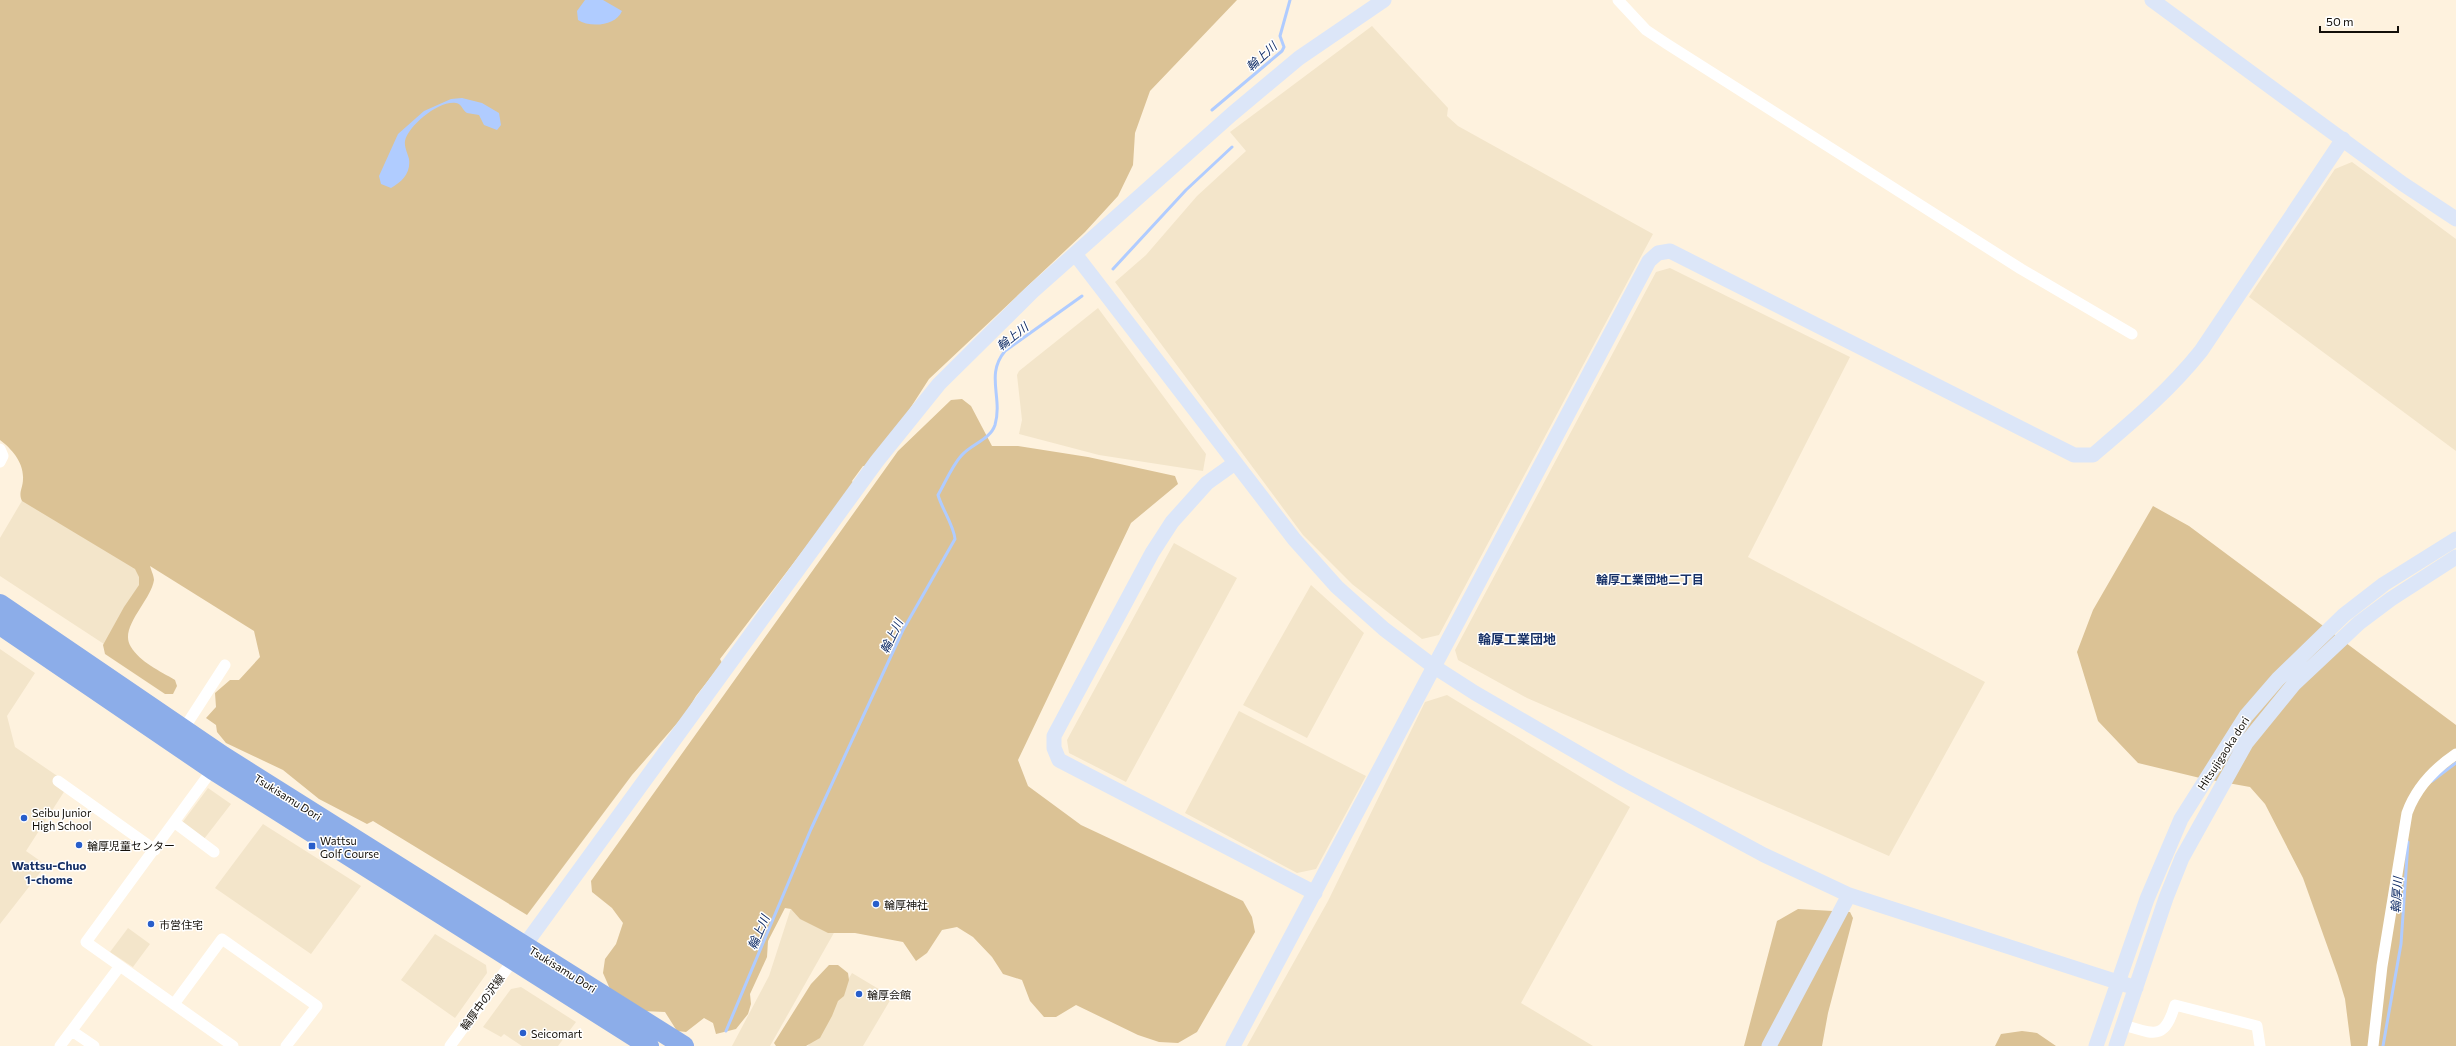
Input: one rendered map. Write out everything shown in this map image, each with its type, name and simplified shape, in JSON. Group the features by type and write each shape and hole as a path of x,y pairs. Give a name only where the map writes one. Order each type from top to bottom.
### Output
{"highway":[{"name":"Tsukisamu Dori","path":"0,604 184,730 218,763"},
{"name":"Tsukisamu Dori","path":"0,625 520,952 684,1046"},
{"name":"Tsukisamu Dori","path":"520,952 649,1046"}],"street":[{"path":"520,952 877,461 939,384 1032,292 1232,114 1293,63 1384,0"},
{"path":"1618,0 1646,30 1667,44 2021,269 2132,334"},
{"path":"2152,0 2403,184 2456,219"},
{"path":"1234,1046 1316,893 1433,666 1648,261 1658,253 1670,251 2067,452 2074,455 2094,455 2160,398 2201,351 2343,139"},
{"path":"1075,254 1294,539 1337,587 1384,629 1433,666 1475,693 1636,786 1764,855 1849,896 2136,988"},
{"path":"0,449 3,456 0,462"},
{"path":"1235,463 1206,483 1172,522 1152,553 1054,736 1054,748 1059,760 1316,893"},
{"name":"Hitsujigaoka dori","path":"2096,1046 2146,899 2181,819 2246,716 2283,674 2344,615 2384,584 2456,539"},
{"name":"Hitsujigaoka dori","path":"2116,1046 2166,898 2182,858 2246,743 2294,684 2360,624 2391,599 2456,557"},
{"path":"184,730 226,665"},
{"path":"2373,1046 2382,966 2407,813 2417,790 2426,780 2456,754"},
{"path":"218,763 86,942 233,1046"},
{"path":"58,781 155,850"},
{"path":"174,822 214,852"},
{"path":"1769,1046 1849,896"},
{"path":"174,1004 222,939 317,1006 286,1046"},
{"name":"輪厚中の沢線","path":"450,1046 520,952"},
{"path":"60,1046 120,966"},
{"path":"2123,1025 2149,1033 2157,1032 2169,1024 2175,1005 2257,1026 2260,1046"},
{"path":"72,1030 94,1046"}],"shaded area":[{"path":"0,0 1237,0 1150,91 1135,133 1133,165 1118,196 1085,232 929,379 893,435 868,466 863,466 852,481 854,484 720,659 722,663 696,696 686,713 632,775 527,915 373,821 367,824 319,799 283,770 226,743 217,732 216,725 206,718 216,707 215,693 230,680 239,680 260,657 254,631 150,566 154,580 152,588 136,614 129,631 128,640 131,647 140,657 151,666 175,680 177,686 173,694 165,694 105,654 103,645 124,607 139,585 139,577 135,569 22,501 20,495 23,479 22,467 13,452 0,440"},
{"path":"1372,26 1448,108 1447,116 1458,126 1653,234 1439,635 1422,639 1352,584 1303,535 1115,282 1146,255 1197,196 1246,151 1230,132"},
{"path":"2352,162 2456,239 2456,451 2249,297 2335,169"},
{"path":"1670,268 1850,357 1748,557 1985,682 1889,856 1527,698 1458,660 1455,650 1656,272"},
{"path":"1098,308 1206,454 1203,471 1099,455 1019,434 1022,420 1017,375 1019,371"},
{"path":"962,399 971,406 992,446 1018,446 1088,457 1175,476 1178,484 1131,523 1018,760 1028,786 1081,825 1243,901 1252,917 1255,932 1197,1032 1178,1043 1159,1042 1138,1035 1076,1005 1056,1017 1044,1017 1030,1001 1022,980 1003,974 992,957 973,937 957,927 942,930 927,953 916,961 903,942 855,933 828,933 800,919 791,909 785,908 768,941 767,957 750,994 751,1004 748,1014 736,1029 716,1034 713,1023 704,1018 686,1032 677,1031 665,1012 642,1011 610,989 603,973 605,959 616,944 623,923 612,908 592,892 591,881 898,451 951,400"},
{"path":"23,499 151,574 107,646 0,576 0,538"},
{"path":"2153,506 2189,526 2456,725 2456,1046 2351,1046 2345,999 2338,976 2303,878 2265,804 2250,787 2200,778 2138,763 2098,721 2077,652 2093,610"},
{"path":"1174,543 1237,578 1126,782 1069,753 1067,740"},
{"path":"1311,585 1364,633 1307,738 1243,705"},
{"name":"Seibu Junior High School","path":"0,649 35,673 7,716 15,747 69,784 26,851 46,865 0,924"},
{"path":"1447,695 1630,807 1521,1003 1593,1046 1247,1046 1328,901 1425,702"},
{"path":"1239,711 1366,776 1316,869 1297,873 1185,813"},
{"path":"208,788 231,804 204,839 182,823"},
{"path":"263,824 361,886 311,954 215,888"},
{"path":"792,905 835,931 770,1046 732,1046 769,976"},
{"path":"1798,909 1850,912 1853,918 1828,1013 1822,1046 1744,1046 1777,921"},
{"path":"128,928 150,944 133,967 110,952"},
{"path":"435,934 486,965 487,973 455,1018 401,980"},
{"path":"829,965 838,965 848,973 849,980 844,996 838,1001 820,1038 806,1046 776,1046 774,1043 811,984"},
{"path":"852,973 892,997 863,1046 808,1046"},
{"path":"521,987 576,1022 558,1046 522,1046 504,1034 501,1037 483,1027 511,989"},
{"path":"2022,1031 2037,1033 2056,1046 1995,1046 2001,1034"}],"water":[{"path":"585,0 603,0 622,11 619,16 609,23 596,25 583,23 578,20 577,11"},
{"path":"462,98 482,103 499,113 501,125 497,130 484,125 479,115 467,113 456,103 449,103 441,106 425,115 407,135 405,143 409,159 409,169 402,180 391,188 381,184 379,176 398,134 424,111 451,99"}],"waterway":[{"name":"輪上川","path":"1212,110 1282,51 1284,47 1280,36 1290,0"},
{"name":"輪上川","path":"1113,269 1186,190 1232,147"},
{"name":"輪上川","path":"726,1031 811,829 903,630 955,539 938,495 961,456 993,430 997,415 995,378 999,360 1005,351 1082,296"},
{"name":"輪厚川","path":"2432,781 2456,763"},
{"name":"輪厚川","path":"2383,1046 2401,944 2408,842"}],"place":[{"name":"Seibu Junior High School","path":"24,818"},
{"name":"輪厚児童センター","path":"79,845"},
{"name":"Wattsu Golf Course","path":"312,846"},
{"name":"輪厚神社","path":"876,904"},
{"name":"市営住宅","path":"151,924"},
{"name":"輪厚会館","path":"859,994"},
{"name":"Seicomart","path":"523,1033"}],"district":[{"name":"輪厚工業団地二丁目","path":"1650,579"},
{"name":"輪厚工業団地","path":"1517,639"},
{"name":"Wattsu-Chuo 1-chome","path":"49,872"}]}
